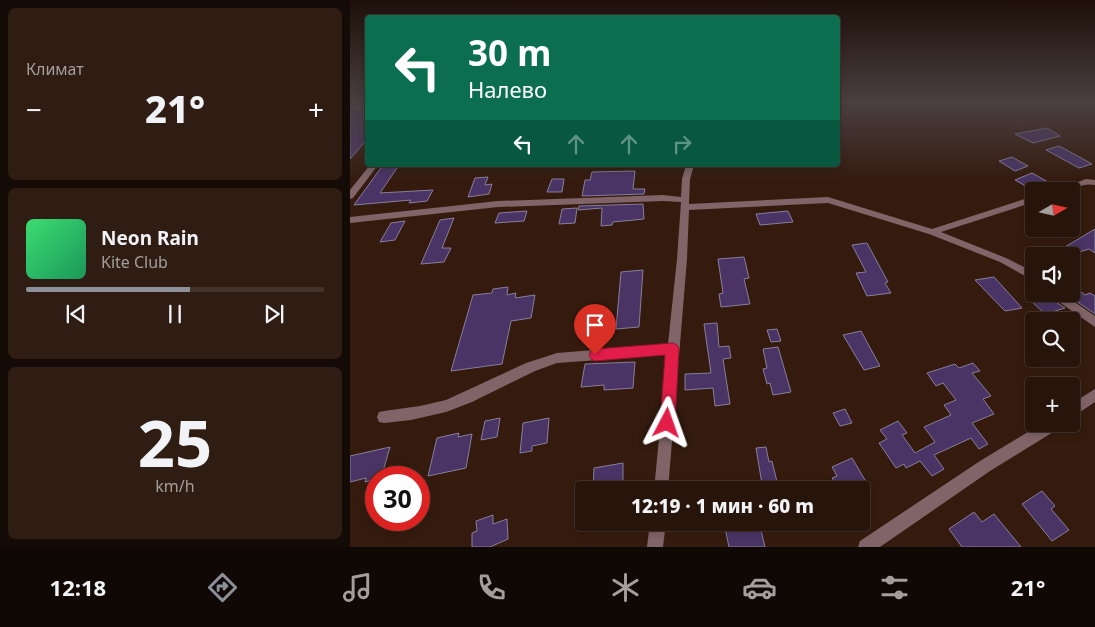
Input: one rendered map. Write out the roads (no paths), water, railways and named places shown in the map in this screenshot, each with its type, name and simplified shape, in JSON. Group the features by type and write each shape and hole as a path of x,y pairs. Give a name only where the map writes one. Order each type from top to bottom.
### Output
{"street":[{"path":"350,196 372,167"},
{"path":"662,481 686,203 686,179 689,167"},
{"path":"1080,185 1089,182 1095,183"},
{"path":"350,220 498,204 663,198 686,203 828,200 932,232 996,257 1025,272"},
{"path":"932,232 1025,202"},
{"path":"1067,302 1095,322"},
{"path":"384,417 410,415 455,403 538,363 557,358 673,349"},
{"path":"1080,406 1095,395"},
{"path":"866,547 986,466 1040,432"},
{"path":"655,547 657,531"}]}
